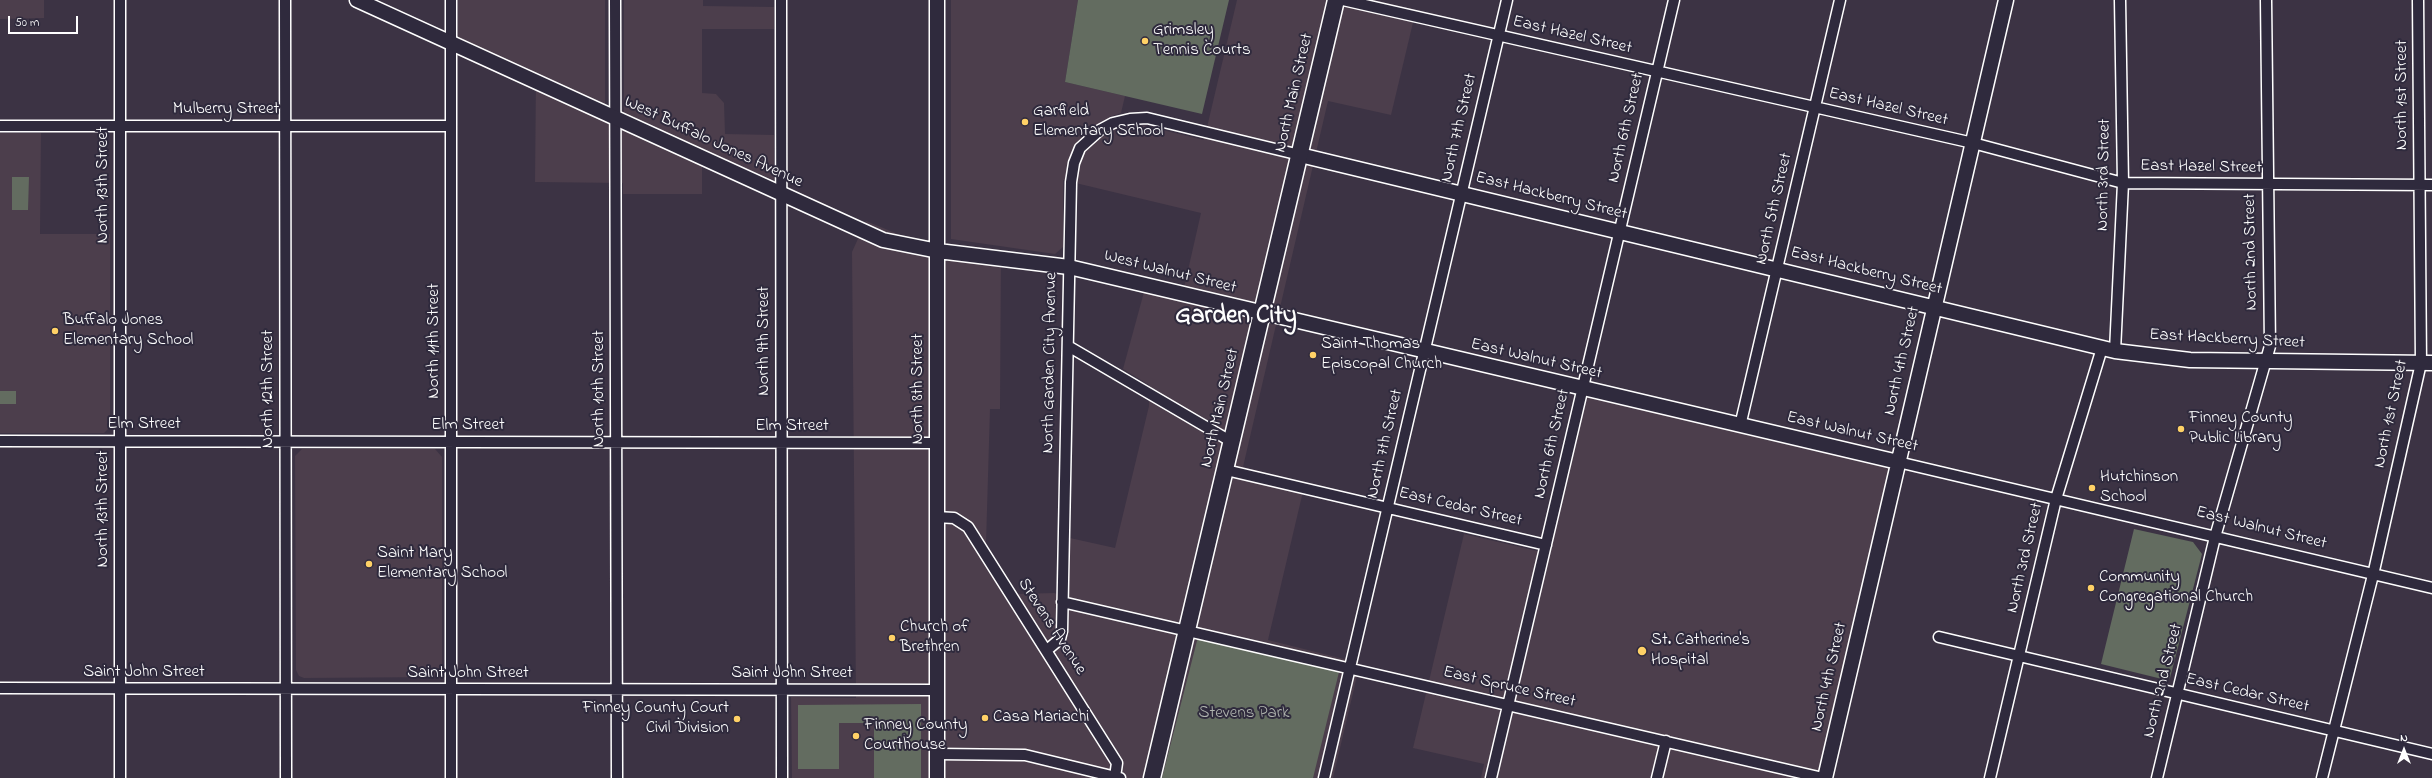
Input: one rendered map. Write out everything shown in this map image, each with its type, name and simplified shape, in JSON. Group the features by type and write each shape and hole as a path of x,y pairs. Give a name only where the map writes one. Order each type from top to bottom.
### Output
{"main road":[{"name":"West Buffalo Jones Avenue","path":"357,0 883,240 938,251 1069,267"},
{"name":"North 8th Street","path":"937,0 937,778"},
{"name":"North Main Street","path":"1152,778 1263,314 1336,0"},
{"name":"North 4th Street","path":"1824,778 2006,0"},
{"name":"East Hackberry Street","path":"1300,155 2109,349 2190,360 2426,363"},
{"name":"West Walnut Street","path":"1069,267 1263,314"},
{"name":"East Walnut Street","path":"1263,314 1898,462"}],"street":[{"name":"North 13th Street","path":"120,0 120,778"},
{"name":"North 12th Street","path":"284,0 286,778"},
{"name":"North 11th Street","path":"451,0 451,778"},
{"name":"North 10th Street","path":"615,0 617,778"},
{"name":"North 9th Street","path":"781,0 782,778"},
{"name":"East Hazel Street","path":"1343,0 1972,143 2123,183 2268,185 2432,184"},
{"name":"North 7th Street","path":"1324,778 1507,0"},
{"name":"North 6th Street","path":"1490,778 1674,0"},
{"name":"North 5th Street","path":"1740,426 1840,0"},
{"name":"North 3rd Street","path":"1990,778 2056,498 2109,349 2123,183 2120,0"},
{"name":"North 2nd Street","path":"2157,778 2215,537 2270,346 2266,0"},
{"name":"North 1st Street","path":"2322,778 2426,363 2420,184 2418,0"},
{"name":"North Garden City Avenue","path":"1047,650 1058,642 1062,635 1071,182 1074,163 1080,148 1100,130 1113,123 1130,118 1147,118 1300,155"},
{"name":"Mulberry Street","path":"0,126 452,126"},
{"path":"1068,346 1232,442"},
{"name":"Elm Street","path":"0,441 937,443"},
{"name":"East Walnut Street","path":"1898,462 2056,498 2432,588"},
{"name":"East Cedar Street","path":"1226,470 1546,545"},
{"name":"Stevens Avenue","path":"936,517 954,518 968,527 1117,763 1117,777"},
{"name":"East Spruce Street","path":"1062,602 1824,778"},
{"name":"East Cedar Street","path":"1939,637 2432,754"},
{"name":"Saint John Street","path":"0,688 782,691 936,690"},
{"path":"1657,778 1666,741"},
{"path":"937,754 1025,755 1117,777"}],"shaded area":[{"path":"0,0 44,0 44,18 0,19"},
{"path":"458,0 605,0 605,106 624,114 624,0 703,0 703,6 774,7 774,29 702,29 702,93 716,94 724,103 725,134 774,135 774,180 702,151 702,194 623,194 623,183 535,182 536,75 458,39"},
{"path":"951,0 1078,0 1065,82 1125,96 1121,113 1109,117 1204,140 1237,0 1374,0 1416,10 1391,115 1328,101 1243,467 1305,483 1268,640 1360,663 1333,778 792,778 791,697 856,698 852,252 866,221 905,237 1001,252 1000,409 990,409 986,544 1017,594 1054,593 1068,597 1070,538 1115,548 1149,406 1149,385 1123,369 1144,292 1181,301 1201,213 1063,180 1063,247 1055,254 951,239"},
{"name":"Buffalo Jones Elementary School","path":"0,133 41,133 40,234 110,234 110,427 104,433 0,433"},
{"name":"St. Catherine's Hospital","path":"1587,397 1892,469 1818,778 1481,778 1484,764 1413,748 1464,534 1550,554"},
{"name":"Saint Mary Elementary School","path":"302,449 435,449 442,457 442,672 439,677 304,678 299,676 296,670 295,456"}],"green space":[{"name":"Grimsley Tennis Courts","path":"1078,0 1229,0 1202,114 1065,82"},
{"path":"12,177 29,177 28,210 12,210"},
{"path":"0,391 16,391 16,404 0,404"},
{"path":"2134,529 2193,542 2202,554 2170,678 2166,680 2101,664"},
{"name":"Stevens Park","path":"1198,637 1339,672 1313,778 1162,778"},
{"path":"921,704 921,778 874,778 874,723 839,723 839,769 798,769 798,705"}],"place":[{"name":"Grimsley Tennis Courts","path":"1145,41"},
{"name":"Garfield Elementary School","path":"1025,122"},
{"name":"Buffalo Jones Elementary School","path":"55,331"},
{"name":"Saint Thomas Episcopal Church","path":"1313,355"},
{"name":"Finney County Public Library","path":"2181,429"},
{"name":"Hutchinson School","path":"2092,488"},
{"name":"Saint Mary Elementary School","path":"369,564"},
{"name":"Community Congregational Church","path":"2091,588"},
{"name":"Church of Brethren","path":"892,638"},
{"name":"St. Catherine's Hospital","path":"1642,651"},
{"name":"Casa Mariachi","path":"985,718"},
{"name":"Finney County Court Civil Division","path":"737,719"},
{"name":"Finney County Courthouse","path":"856,736"}],"district":[{"name":"Garden City","path":"1236,318"}]}
